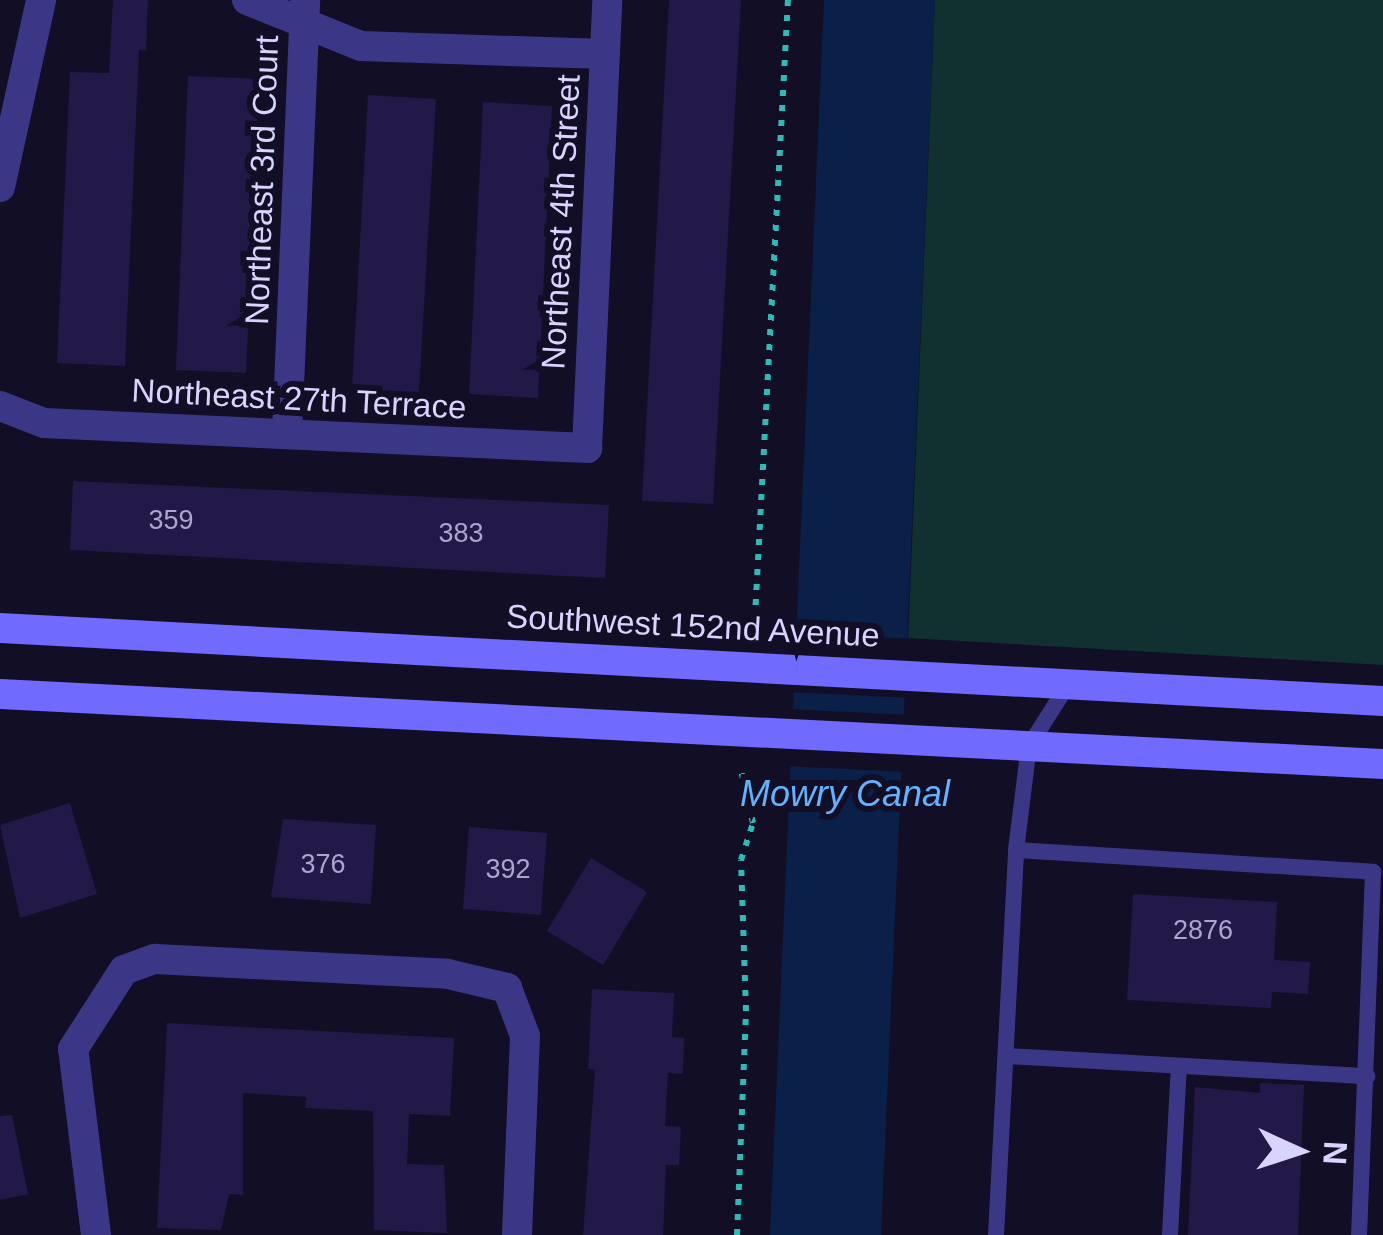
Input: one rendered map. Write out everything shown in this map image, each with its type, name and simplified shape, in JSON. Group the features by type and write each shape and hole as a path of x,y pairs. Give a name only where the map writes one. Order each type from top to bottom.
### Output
{"street":[{"path":"0,187 40,0"},
{"path":"247,0 300,6 361,46 605,54"},
{"name":"Northeast 4th Street","path":"587,448 607,0"},
{"name":"Northeast 3rd Court","path":"287,434 300,6"},
{"name":"Northeast 27th Terrace","path":"4,409 44,423 587,448"},
{"name":"Southwest 152nd Avenue","path":"0,628 1383,701"},
{"path":"0,694 1383,764"},
{"path":"96,1235 73,1049 100,998 124,970 155,959 448,974 507,988 525,1036 517,1235"}],"lane":[{"path":"996,1235 1016,850 1028,746 1069,682"},
{"path":"1016,850 1373,872 1359,1235"},
{"path":"1006,1056 1366,1076"},
{"path":"1170,1235 1179,1066"}],"path":[{"path":"754,635 788,0"},
{"path":"737,1235 746,1011 741,860 753,823 740,766"}],"green space":[{"path":"935,0 1383,0 1383,665 908,638"}],"water":[{"name":"Mowry Canal","path":"824,0 935,0 881,1235 770,1235"}],"pier":[{"path":"790,633 914,639 911,698 788,692"},
{"path":"787,709 911,715 908,772 785,766"}],"building":[{"path":"113,0 148,0 146,51 139,50 125,366 57,363 70,72 109,73"},
{"path":"669,0 741,0 713,504 642,501"},
{"path":"188,76 259,79 246,373 176,370"},
{"path":"368,95 436,99 419,392 352,389"},
{"path":"483,102 552,106 538,398 469,394"},
{"path":"73,481 609,505 605,578 70,550"},
{"path":"70,803 97,894 20,918 0,825"},
{"path":"283,819 376,825 371,904 271,897"},
{"path":"469,827 547,833 541,915 463,909"},
{"path":"591,858 647,892 603,965 547,931"},
{"path":"1133,894 1277,902 1274,960 1310,962 1308,994 1272,992 1271,1008 1127,1000"},
{"path":"592,989 674,993 672,1037 684,1038 683,1074 668,1073 665,1126 681,1127 679,1165 666,1165 663,1235 583,1235 595,1070 588,1069"},
{"path":"167,1023 454,1038 450,1116 409,1114 407,1164 444,1165 447,1233 374,1230 373,1111 305,1108 306,1097 243,1093 243,1195 229,1194 221,1230 157,1228"},
{"path":"1260,1083 1304,1085 1298,1235 1188,1235 1195,1087 1260,1093"},
{"path":"12,1115 28,1194 0,1200 0,1116"}]}
